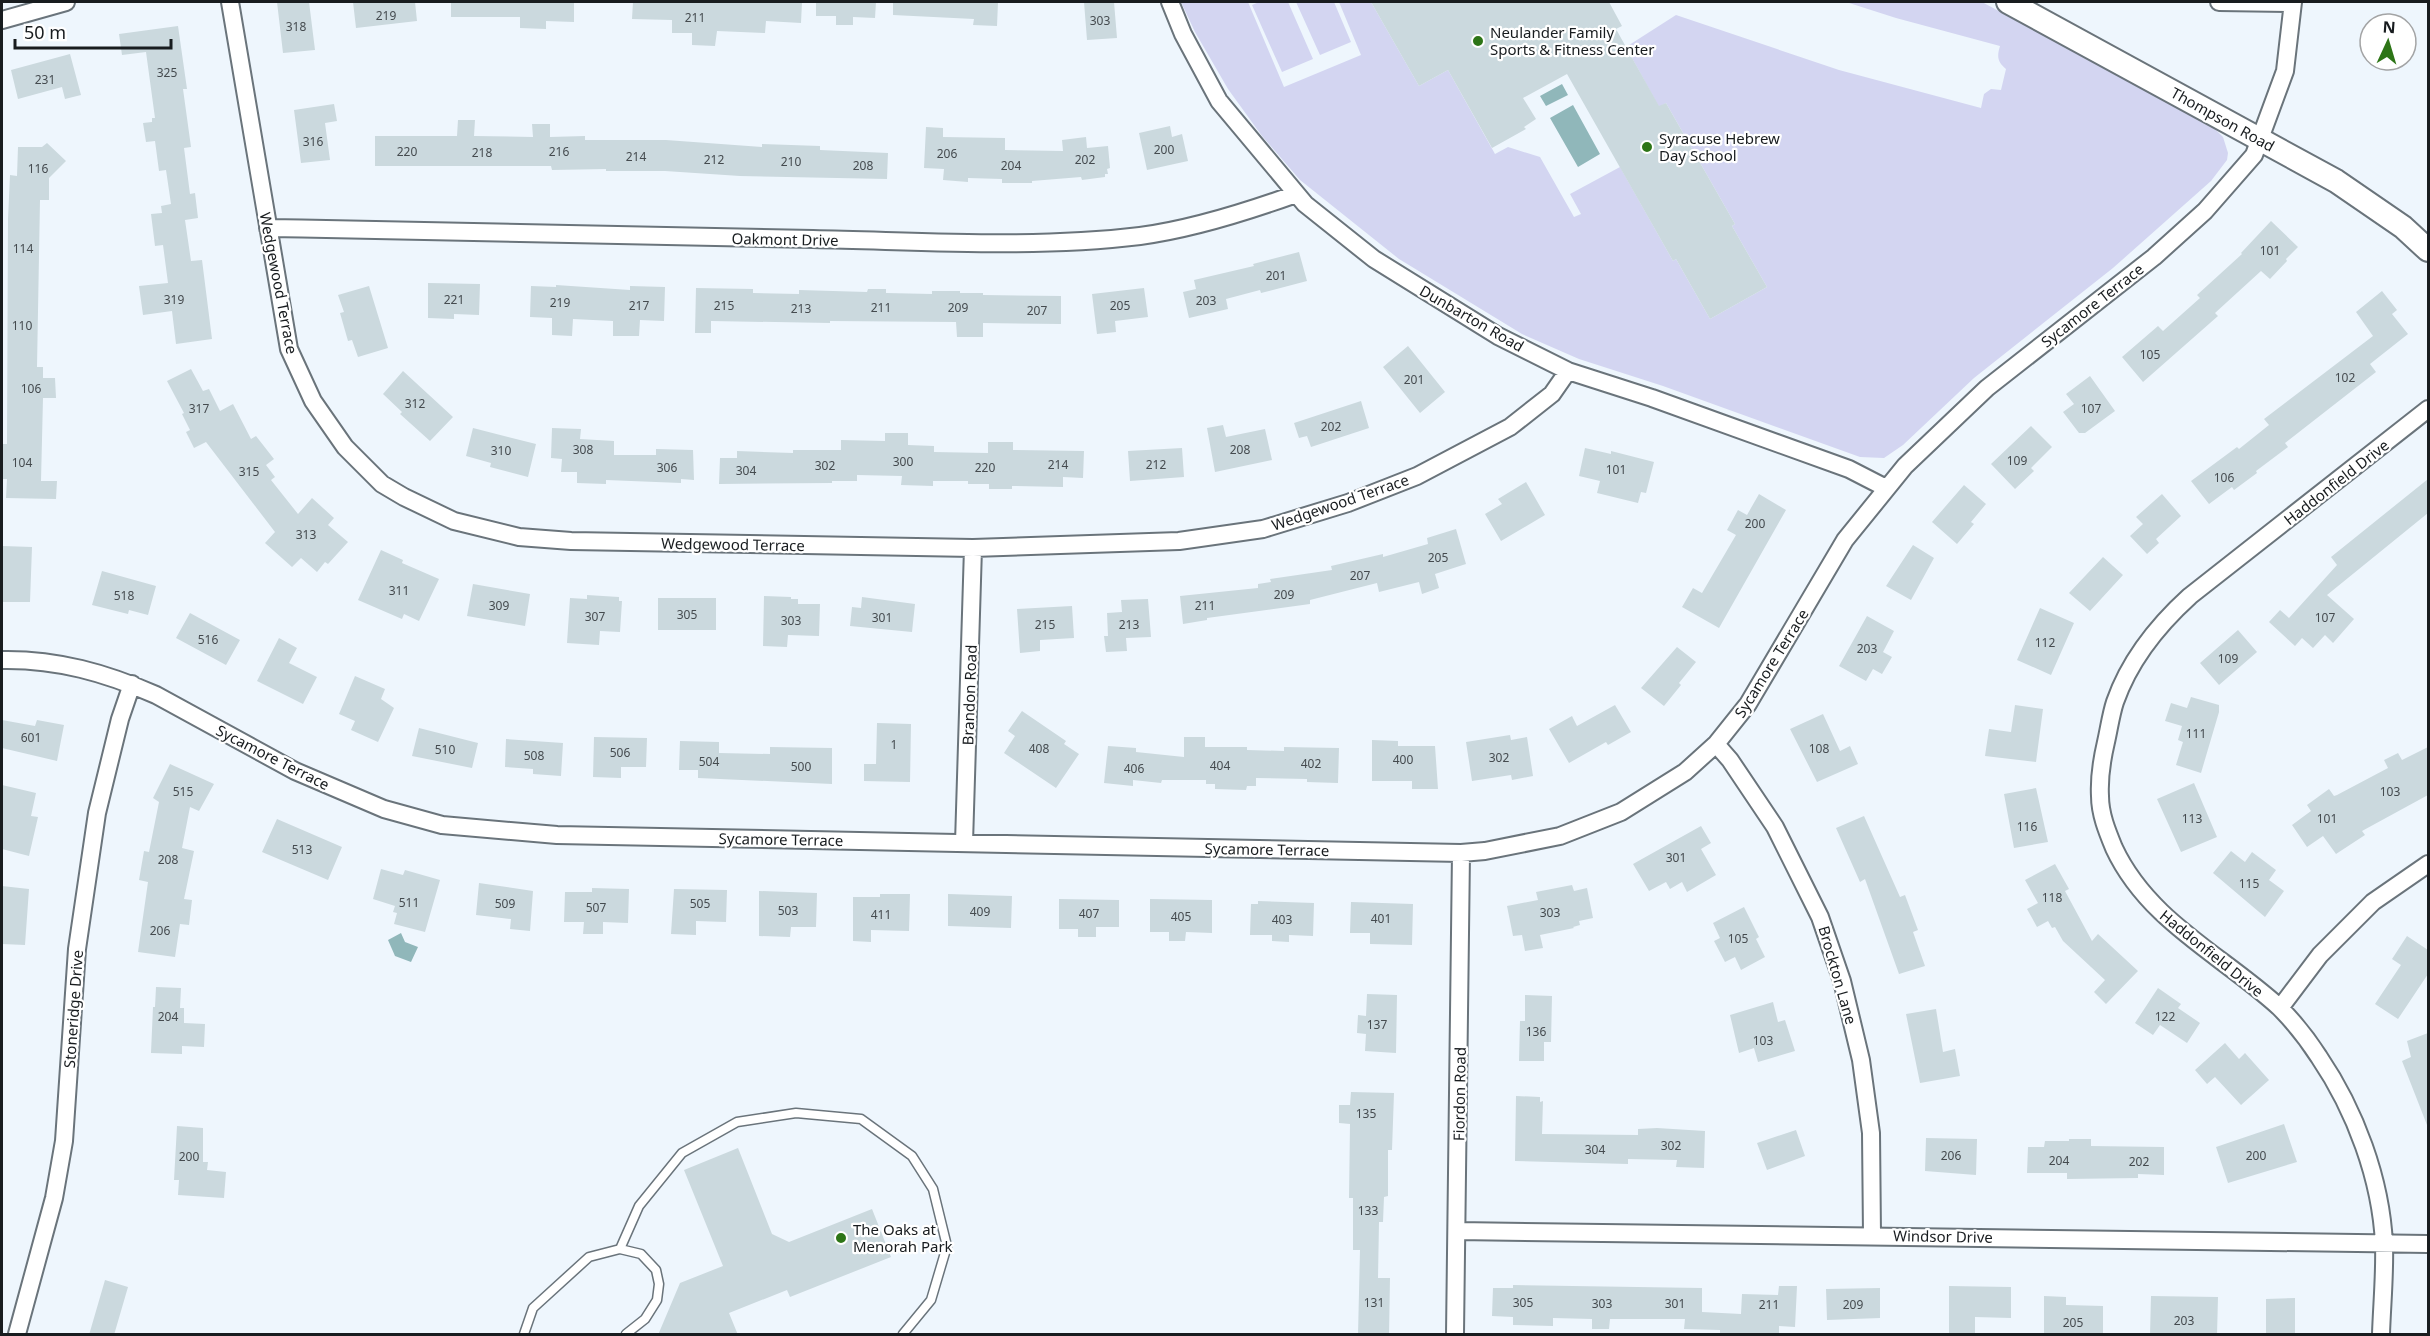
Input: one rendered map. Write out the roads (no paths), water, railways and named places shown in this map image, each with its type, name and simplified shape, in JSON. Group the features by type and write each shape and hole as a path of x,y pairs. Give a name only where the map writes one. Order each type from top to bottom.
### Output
{"street":[{"path":"2,20 66,2"},
{"name":"Wedgewood Terrace","path":"230,2 289,349 313,401 345,447 382,484 454,521 519,537 571,541 973,548 1179,541 1263,529 1348,503 1417,476 1510,427 1552,394 1568,371"},
{"name":"Dunbarton Road","path":"1170,2 1183,34 1218,101 1296,194 1374,259 1498,336 1568,371 1652,398 1838,465 1886,488"},
{"name":"Thompson Road","path":"2008,2 2336,181 2403,227 2428,250"},
{"path":"2219,2 2293,2"},
{"name":"Sycamore Terrace","path":"2,660 31,659 83,668 132,684 156,694 295,771 384,809 442,825 557,835 1461,853 1485,852 1560,836 1621,812 1685,772 1716,744 1748,704 1845,540 1905,466 1987,388 2154,257 2205,211 2254,155 2261,139 2285,71 2293,2"},
{"name":"Oakmont Drive","path":"268,228 1050,243 1142,236 1242,214 1296,194"},
{"name":"Haddonfield Drive","path":"2381,1335 2384,1244 2379,1202 2357,1130 2319,1056 2280,1008 2171,922 2139,889 2121,862 2104,826 2100,796 2102,761 2115,702 2134,660 2166,618 2190,596 2428,409"},
{"name":"Brandon Road","path":"964,843 973,548"},
{"name":"Stoneridge Drive","path":"17,1335 54,1198 64,1141 77,949 94,835 120,720 132,684"},
{"name":"Brockton Lane","path":"1716,744 1730,760 1775,827 1820,917 1842,981 1861,1060 1871,1133 1872,1235"},
{"name":"Fiordon Road","path":"1455,1335 1461,853"},
{"path":"2280,1008 2320,955 2373,902 2428,864"},
{"name":"Windsor Drive","path":"1457,1231 2428,1244"}],"lane":[{"path":"620,1249 639,1206 682,1153 737,1122 795,1113 861,1119 912,1156 933,1189 947,1246 931,1300 903,1335"},
{"path":"524,1335 533,1308 590,1257 620,1249 640,1254 656,1270 659,1284 657,1300 645,1319 626,1335"}],"place":[{"name":"Neulander Family Sports & Fitness Center","path":"1478,41"},
{"name":"Syracuse Hebrew Day School","path":"1647,147"},
{"name":"The Oaks at Menorah Park","path":"841,1238"}]}
